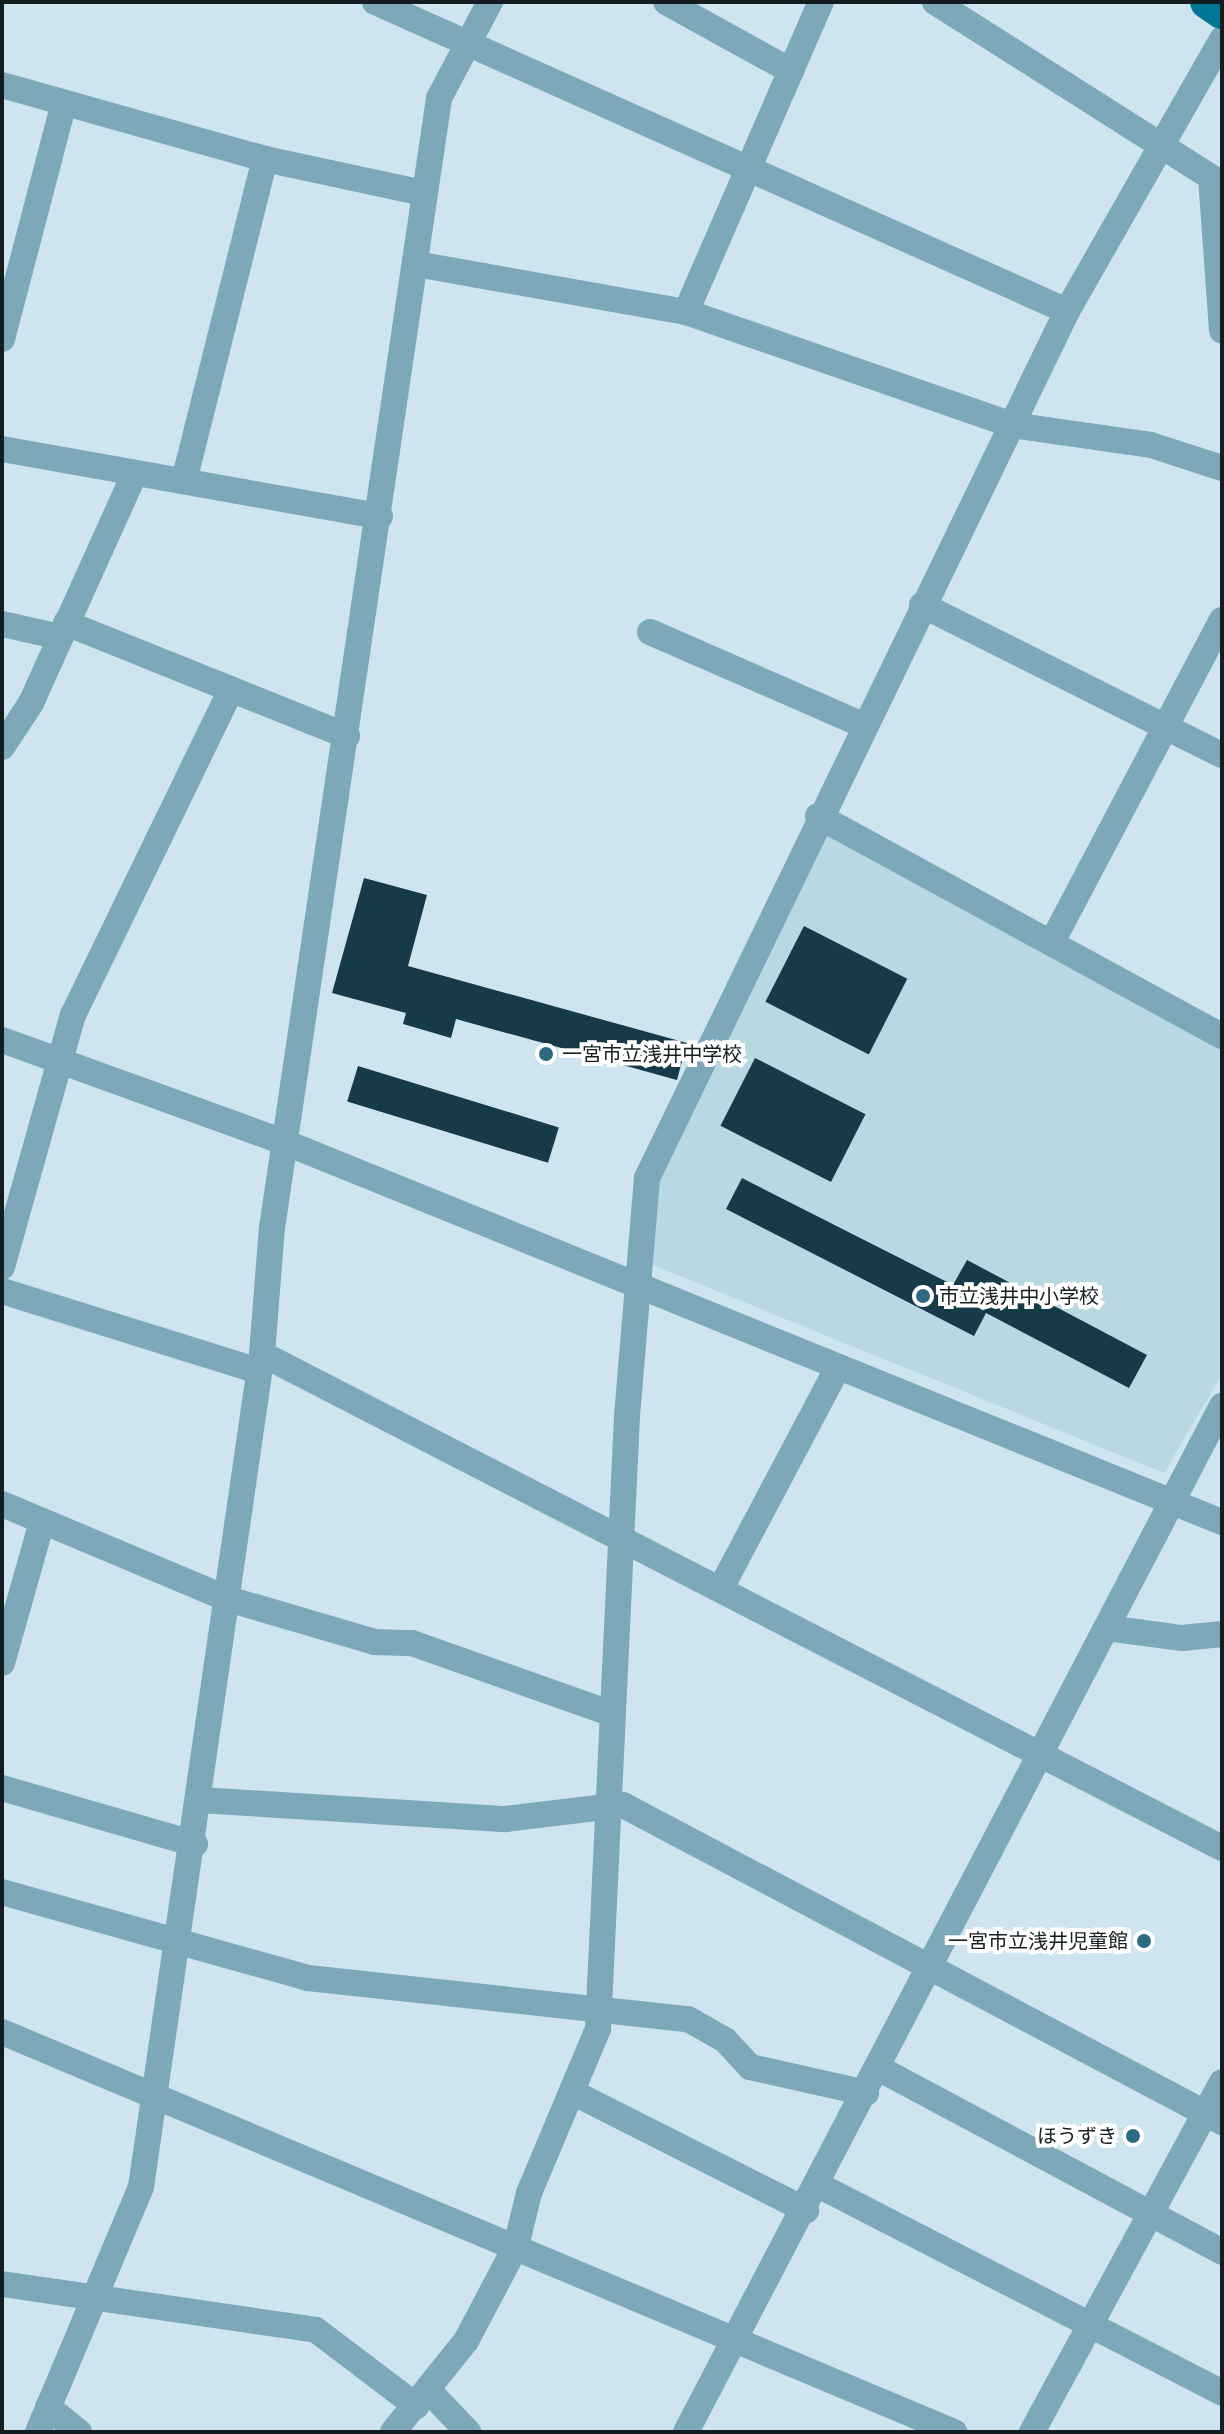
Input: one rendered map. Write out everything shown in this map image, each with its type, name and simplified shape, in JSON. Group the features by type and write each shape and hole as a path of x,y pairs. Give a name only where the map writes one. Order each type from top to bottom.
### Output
{"main road":[{"path":"1207,2 1222,12"}],"street":[{"path":"375,2 1067,311"},
{"path":"38,2432 141,2187 195,1844 261,1363 272,1228 289,1144 439,98 490,2"},
{"path":"666,2 791,71"},
{"path":"686,312 821,2"},
{"path":"935,2 1159,148 1211,177 1222,331"},
{"path":"393,2432 423,2399 466,2341 516,2246 529,2193 576,2094 599,2015 611,1809 620,1537 647,1178 661,1140 861,724 1067,311 1222,39"},
{"path":"2,85 265,159 424,193"},
{"path":"3,334 64,103"},
{"path":"184,481 265,159"},
{"path":"416,264 686,312 1012,425 1151,445 1222,468"},
{"path":"2,449 380,516"},
{"path":"2,747 63,630 135,473"},
{"path":"922,605 1222,755"},
{"path":"1052,942 1164,724 1222,620"},
{"path":"2,624 63,630 231,689 347,736"},
{"path":"650,632 861,724"},
{"path":"2,1267 58,1059 231,689"},
{"path":"818,816 1222,1036"},
{"path":"2,1040 289,1144 1222,1522"},
{"path":"2,1291 261,1363 620,1537 1038,1750 1222,1848"},
{"path":"721,1588 838,1367"},
{"path":"686,2432 820,2186 1038,1750 1107,1628 1222,1406"},
{"path":"2,1504 228,1599 347,1635 412,1643 612,1714"},
{"path":"2,1663 42,1522"},
{"path":"1107,1628 1182,1638 1222,1634"},
{"path":"2,1788 195,1844"},
{"path":"200,1800 505,1819 611,1809 623,1805 1214,2117"},
{"path":"2,1892 308,1978 599,2015 688,2019 725,2040 750,2067 866,2093"},
{"path":"2,2032 954,2432"},
{"path":"878,2068 1222,2252"},
{"path":"1032,2432 1149,2213 1214,2117 1222,2082"},
{"path":"576,2094 806,2210"},
{"path":"820,2186 1222,2393"},
{"path":"2,2284 316,2330 468,2432"},
{"path":"48,2407 79,2432"}],"shaded area":[{"path":"837,835 1222,1047 1222,1374 1164,1473 648,1263 660,1173 821,836"}],"building":[{"path":"364,878 427,895 408,966 687,1043 677,1080 456,1019 451,1038 403,1024 406,1013 332,993"},
{"path":"804,926 907,979 869,1054 765,1002"},
{"path":"755,1058 865,1114 831,1182 720,1126"},
{"path":"358,1066 559,1127 548,1163 347,1101"},
{"path":"742,1178 953,1285 967,1260 1147,1355 1129,1388 986,1313 974,1336 726,1209"}],"place":[{"name":"一宮市立浅井中学校","path":"546,1054"},
{"name":"市立浅井中小学校","path":"923,1296"},
{"name":"一宮市立浅井児童館","path":"1144,1941"},
{"name":"ほうずき","path":"1133,2136"}]}
